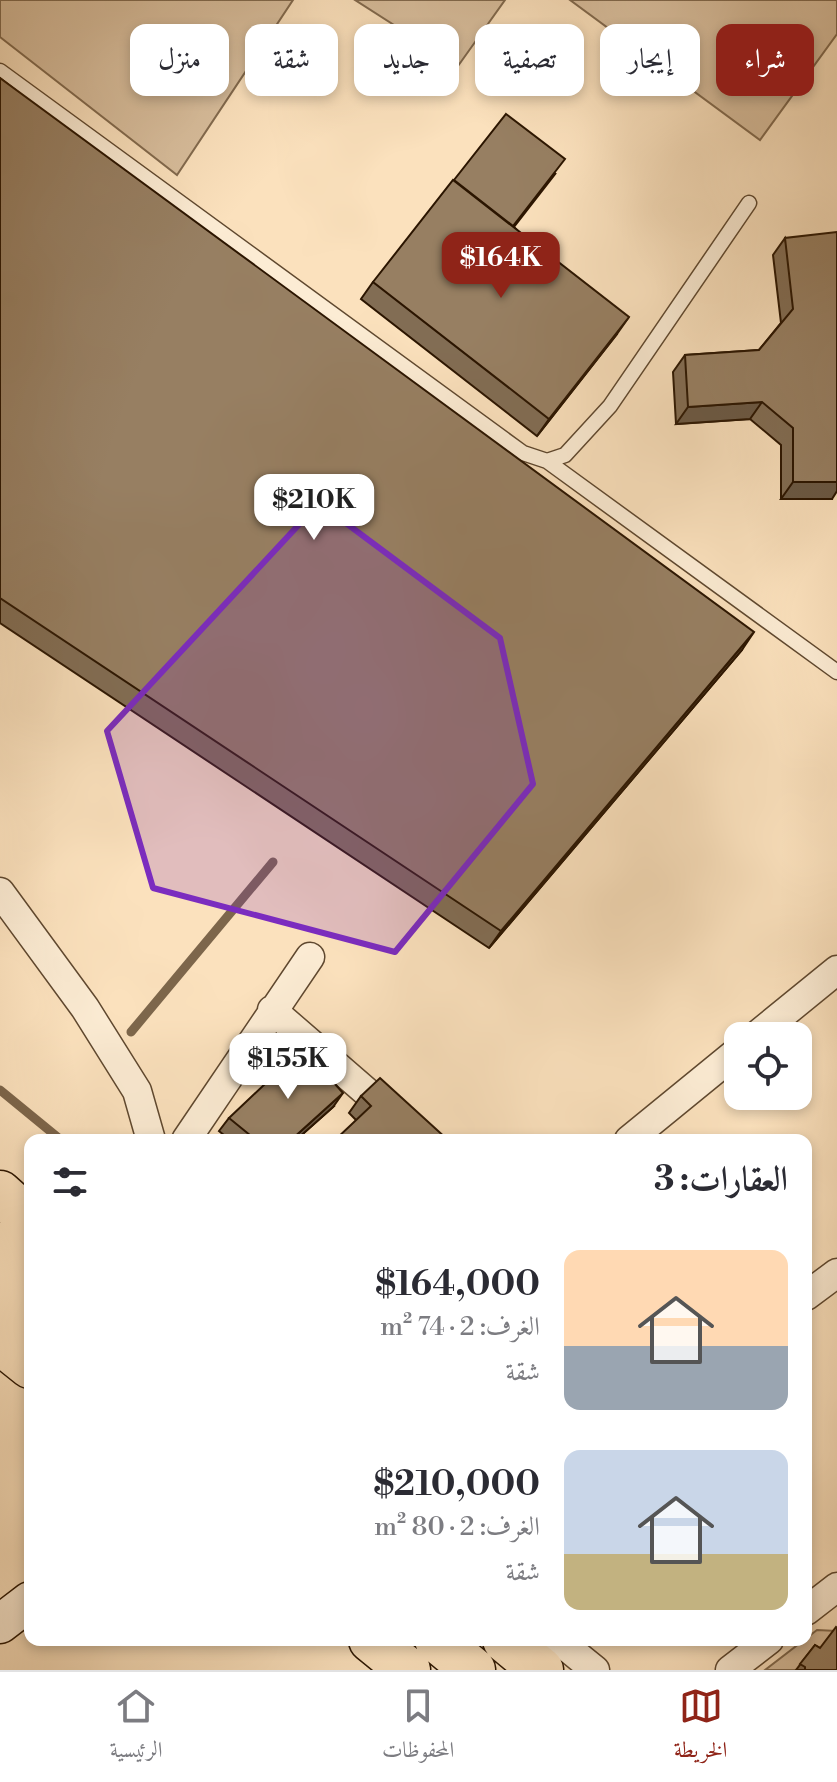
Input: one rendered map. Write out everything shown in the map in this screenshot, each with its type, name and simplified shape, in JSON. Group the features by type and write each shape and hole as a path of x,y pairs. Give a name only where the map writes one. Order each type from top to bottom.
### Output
{"highway":[{"path":"0,1193 24,1215"},
{"path":"0,1245 24,1263"},
{"path":"0,1294 24,1312"},
{"path":"0,1342 24,1361"},
{"path":"378,1646 408,1670"},
{"path":"444,1646 473,1670"},
{"path":"512,1646 541,1670"}],"street":[{"path":"0,892 85,1008 137,1091 149,1134"},
{"path":"190,1134 310,957"},
{"path":"773,1022 837,970"},
{"path":"272,1010 415,1134"},
{"path":"636,1134 724,1062"},
{"path":"812,1292 837,1273"},
{"path":"0,1624 24,1606"},
{"path":"565,1646 595,1670"},
{"path":"730,1670 761,1646"}],"lane":[{"path":"0,71 523,453 547,461 837,672"},
{"path":"547,461 565,455 610,406 749,203"}],"highlighted area":[{"path":"319,503 500,638 533,784 395,952 153,888 107,731"}],"shaded area":[{"path":"0,0 293,0 277,24 245,24 245,72 177,175 0,37"},
{"path":"355,0 505,0 488,24 475,24 475,42 459,65 459,24 392,24"},
{"path":"570,0 837,0 837,34 814,66 814,24 716,24 716,96 792,96 760,140 700,96 700,24 603,24"},
{"path":"817,1630 837,1631 837,1670 765,1670 796,1646 812,1646 812,1634"}],"building":[{"path":"0,78 754,632 501,931 0,598"},
{"path":"506,114 565,159 513,226 454,180"},
{"path":"453,180 629,317 549,419 373,282"},
{"path":"837,232 837,482 793,482 793,428 762,402 688,407 685,355 759,350 793,309 785,238"},
{"path":"303,1048 343,1093 298,1134 249,1134 229,1118"},
{"path":"380,1078 441,1134 341,1134 371,1106 361,1096"},
{"path":"836,1627 837,1670 805,1670 800,1664 815,1645 820,1648"}],"waterway":[{"path":"131,1032 273,862"},
{"path":"0,1090 54,1134"}]}
